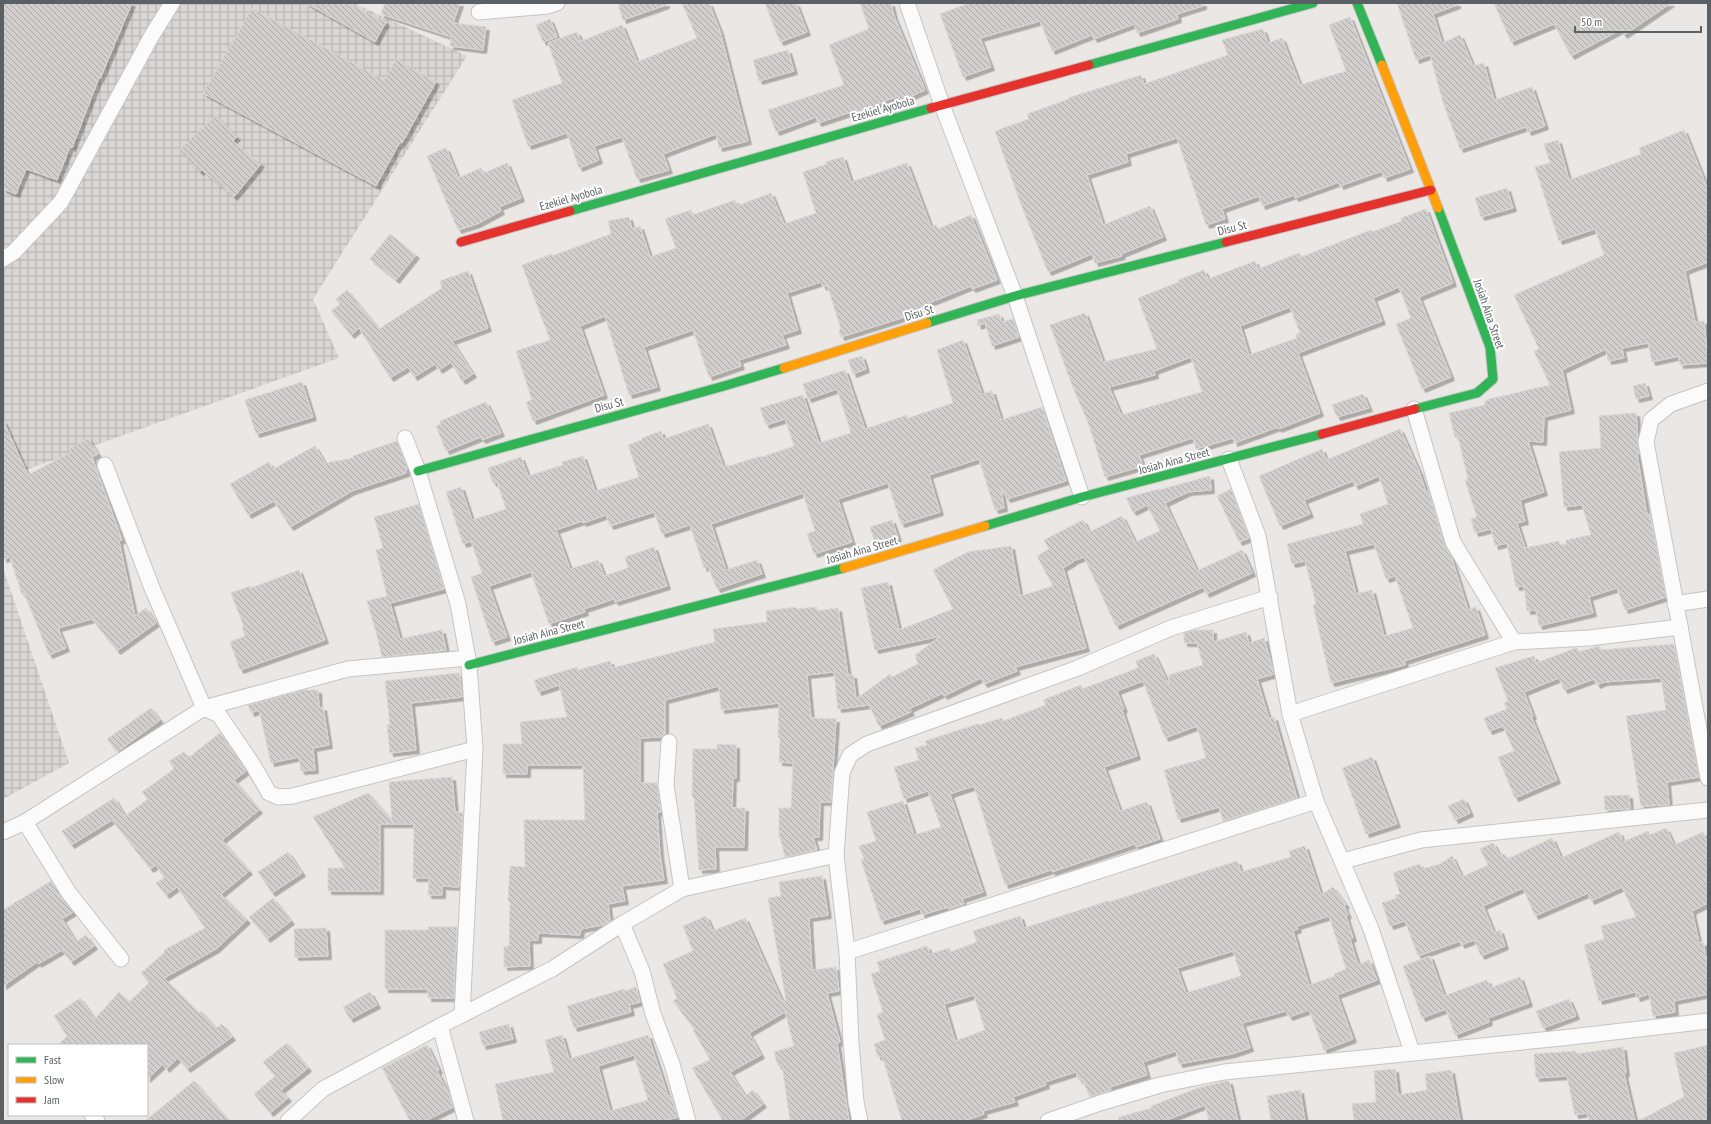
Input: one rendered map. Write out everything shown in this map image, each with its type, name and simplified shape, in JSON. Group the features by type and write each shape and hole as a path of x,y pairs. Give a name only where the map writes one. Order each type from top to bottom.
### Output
{"street":[{"path":"3,259 14,252 61,202 151,37 172,3"},
{"path":"479,12 548,6 557,3"},
{"path":"907,3 942,105 1015,296 1082,498"},
{"name":"Ezekiel Ayobola","path":"461,242 942,105 1313,3"},
{"name":"Josiah Aina Street","path":"469,662 825,574 1082,498 1477,393 1493,380 1490,347 1431,190 1357,3"},
{"name":"Disu St","path":"418,470 724,386 1015,296 1431,190"},
{"path":"1708,391 1671,404 1651,420 1646,442 1708,778"},
{"path":"1414,410 1453,542 1514,642"},
{"path":"405,438 418,470 458,604 469,662 475,749 462,1015"},
{"path":"1229,459 1258,536 1290,714 1316,801 1343,861 1379,951 1412,1052"},
{"path":"105,465 152,588 204,708 218,715 253,765 269,793 278,797 294,796 475,749"},
{"path":"860,1121 856,1102 850,1042 847,952 836,855 842,773 850,754 868,744 1078,668 1171,628 1270,597"},
{"path":"1675,604 1708,599"},
{"path":"1290,714 1514,642 1589,638 1680,627"},
{"path":"3,832 25,822 204,708 348,669 445,659 469,662"},
{"path":"669,742 666,785 682,890"},
{"path":"847,952 1316,801"},
{"path":"1343,861 1421,840 1708,810"},
{"path":"25,822 69,893 121,959"},
{"path":"288,1121 323,1089 440,1026 552,969 622,924 682,890 836,855"},
{"path":"622,924 642,970 653,1014 672,1064 688,1121"},
{"path":"1048,1121 1100,1103 1160,1086 1224,1072 1562,1038 1708,1021"},
{"path":"440,1026 466,1121"}],"shaded area":[{"path":"3,3 354,3 467,56 313,299 339,358 3,478"},
{"path":"3,568 69,763 3,799"}],"building":[{"path":"3,3 132,3 100,79 99,78 72,148 70,147 57,180 26,169 16,194 3,189"},
{"path":"306,3 349,3 386,22 375,42"},
{"path":"385,3 460,3 453,23 486,27 483,50 450,46 451,37 381,14"},
{"path":"618,3 666,3 666,5 623,20"},
{"path":"682,3 709,3 720,31 748,141 719,148 716,134 663,154 669,170 637,179 622,137 594,146 599,160 579,168 567,133 528,146 512,100 562,83 548,43 577,32 581,41 622,25 637,62 697,38"},
{"path":"765,3 796,3 807,32 780,42"},
{"path":"860,3 891,3 894,16 925,90 900,101 898,96 855,113 854,111 818,123 816,117 776,132 768,110 844,85 829,45 869,29"},
{"path":"969,3 1203,3 1203,6 1177,14 1178,19 1137,33 1134,24 1094,39 1092,35 1052,51 1040,21 980,38 991,67 963,77 940,14"},
{"path":"1397,3 1457,3 1457,5 1433,14 1442,43 1460,35 1473,66 1484,63 1494,100 1532,87 1545,126 1528,132 1526,127 1460,149 1443,102 1430,55 1416,60"},
{"path":"1494,3 1671,3 1624,35 1620,30 1571,56 1554,24 1511,42"},
{"path":"252,8 384,80 396,59 436,82 376,186 203,93"},
{"path":"1350,17 1410,169 1384,178 1382,171 1340,186 1339,182 1295,198 1294,195 1262,206 1259,196 1222,209 1225,219 1206,225 1177,138 1126,154 1128,162 1087,175 1103,225 1150,206 1163,237 1121,254 1122,256 1095,263 1092,254 1048,272 1020,202 995,131 1029,119 1027,114 1069,99 1068,98 1141,75 1144,84 1228,55 1222,40 1263,29 1268,43 1282,38 1300,85 1346,71 1329,25"},
{"path":"550,19 557,37 543,42 536,25"},
{"path":"788,50 794,71 759,81 753,60"},
{"path":"216,115 237,137 233,141 261,164 234,197 202,170 200,172 179,150"},
{"path":"1684,130 1708,190 1708,262 1685,271 1695,322 1704,321 1708,363 1680,365 1679,356 1652,362 1648,343 1622,348 1624,358 1608,361 1606,349 1562,370 1571,410 1544,417 1543,442 1528,441 1544,492 1520,500 1525,521 1517,523 1525,548 1559,541 1560,545 1566,544 1566,540 1591,535 1582,505 1564,507 1559,452 1601,448 1599,416 1636,413 1639,454 1637,454 1647,515 1650,514 1666,597 1625,610 1617,588 1589,597 1593,613 1539,626 1536,610 1527,611 1524,586 1516,587 1507,543 1495,546 1491,529 1475,533 1471,519 1477,517 1465,480 1468,479 1458,437 1455,437 1449,413 1485,405 1484,402 1489,399 1550,385 1534,351 1539,349 1514,295 1604,255 1595,229 1559,241 1535,167 1550,163 1544,144 1558,140 1569,180 1641,154 1639,148"},
{"path":"446,148 458,178 481,168 484,173 507,163 521,198 499,207 501,211 477,224 458,230 427,156"},
{"path":"843,157 851,182 907,163 931,227 936,225 938,229 971,215 997,280 972,289 971,286 929,303 930,305 908,314 908,316 841,337 839,330 841,329 827,285 823,287 821,282 787,293 798,330 782,335 786,345 739,360 741,366 709,377 693,330 644,347 657,387 629,395 605,316 580,326 604,395 533,421 526,402 532,400 516,351 550,340 522,265 552,254 552,256 611,234 608,221 629,217 632,229 640,226 650,257 676,248 665,219 691,210 693,215 735,200 737,206 771,193 784,224 816,213 803,172 827,164 826,162"},
{"path":"1507,188 1513,208 1481,217 1475,198"},
{"path":"1426,209 1453,283 1419,297 1451,377 1422,389 1396,324 1411,318 1399,287 1373,298 1382,321 1298,353 1320,413 1278,429 1278,427 1234,443 1233,438 1196,449 1193,438 1139,455 1143,466 1105,477 1089,425 1072,385 1050,325 1085,313 1103,362 1157,349 1138,298 1179,282 1178,280 1204,270 1208,279 1255,261 1258,269 1299,253 1301,257 1371,230 1372,232 1402,221 1401,218","holes":["1290,307 1300,333 1296,334 1297,338 1249,355 1240,326","1191,357 1202,392 1121,415 1109,387 1155,375 1154,371"]},
{"path":"390,234 416,255 396,280 370,259"},
{"path":"468,271 488,328 452,341 473,374 462,381 451,362 439,370 435,364 414,377 408,367 390,378 359,328 351,335 331,311 340,304 336,299 347,290 379,329 442,288 440,281"},
{"path":"999,314 1002,322 1013,319 1019,337 992,346 985,323 978,326 977,320"},
{"path":"963,340 982,394 992,391 1001,420 1042,407 1066,481 1007,499 1001,488 1004,508 995,510 979,459 929,475 940,512 901,524 888,483 838,499 852,542 814,554 807,534 815,531 803,493 711,524 726,570 757,560 762,574 717,589 708,566 704,568 690,525 662,534 654,512 610,526 606,515 583,523 582,521 556,530 570,569 598,560 604,576 628,568 625,557 654,547 667,586 615,602 614,599 584,609 585,612 549,624 531,572 489,586 507,637 492,642 471,577 482,573 471,541 463,544 446,492 461,487 472,520 506,509 497,482 493,483 488,468 521,457 528,476 563,465 562,462 583,456 595,491 639,477 628,445 661,431 663,439 708,424 723,466 729,466 794,446 785,419 766,425 760,408 803,395 819,443 851,433 837,389 808,399 803,384 845,370 865,429 907,415 908,418 953,403 937,350"},
{"path":"862,356 866,369 853,374 848,360"},
{"path":"302,382 313,417 256,434 245,400"},
{"path":"1645,383 1649,396 1636,399 1633,386"},
{"path":"1363,394 1369,408 1337,417 1332,405"},
{"path":"486,402 501,433 482,440 481,437 446,451 436,426 441,424 440,421"},
{"path":"3,420 28,475 71,452 69,449 88,438 98,454 92,457 122,540 119,541 135,616 146,608 156,623 117,651 92,619 58,628 66,648 49,655 24,593 21,593 10,557 3,559"},
{"path":"1400,429 1419,471 1426,492 1429,491 1444,545 1451,556 1468,610 1476,607 1485,635 1404,661 1405,665 1331,683 1313,605 1316,604 1305,561 1292,564 1287,544 1363,524 1360,514 1388,504 1379,476 1355,486 1353,481 1304,500 1310,514 1280,526 1259,476 1322,449 1326,460","holes":["1374,544 1386,579 1395,576 1413,628 1384,636 1372,590 1356,594 1345,551"]},
{"path":"397,441 407,467 406,473 352,491 290,527 274,501 248,515 230,484 269,462 273,469 315,446 325,463 354,458 353,456"},
{"path":"1210,476 1211,490 1188,492 1165,503 1197,571 1242,550 1252,573 1206,594 1203,587 1116,626 1084,557 1073,561 1063,568 1086,648 1015,667 1017,671 984,684 981,678 944,696 943,693 909,709 911,712 879,726 869,705 838,709 834,672 807,675 811,718 836,719 831,802 820,802 819,837 813,837 817,850 785,857 779,837 779,808 791,808 793,763 779,762 779,703 721,710 719,686 665,700 665,734 661,737 640,738 640,783 657,783 661,812 657,812 660,854 664,880 622,886 625,901 608,904 610,921 603,925 581,929 580,935 538,933 538,940 529,940 530,966 504,967 504,947 509,946 510,902 508,901 510,866 525,867 524,820 585,820 583,765 527,765 527,774 503,774 503,744 522,744 520,722 567,717 559,685 538,692 534,680 577,667 578,670 610,661 612,668 715,642 713,629 767,622 766,611 796,607 796,609 817,607 817,611 838,608 848,675 853,675 856,699 890,674 892,677 918,664 915,655 941,636 875,650 861,588 888,582 899,630 953,609 933,570 968,552 1011,546 1020,596 1053,586 1037,556 1049,549 1044,540 1083,520 1089,532 1122,516 1135,542 1160,531 1147,505 1133,512 1126,498"},
{"path":"1231,489 1249,538 1239,542 1217,496"},
{"path":"419,504 444,589 390,603 400,639 442,630 446,650 382,657 367,601 387,596 376,550 383,548 374,517"},
{"path":"892,520 898,538 876,545 870,527"},
{"path":"299,570 325,640 240,670 230,642 245,636 242,627 244,627 231,593 250,586 251,588"},
{"path":"1194,630 1213,630 1213,642 1246,632 1249,643 1264,638 1274,674 1257,679 1269,719 1274,717 1297,798 1223,821 1219,807 1178,819 1164,770 1206,758 1197,726 1165,738 1143,681 1117,691 1124,709 1122,710 1137,756 1104,767 1120,811 1147,802 1160,839 1136,847 1135,844 1052,872 1051,870 1005,885 974,786 950,794 983,892 962,899 964,904 948,909 948,907 922,915 920,909 881,921 861,860 864,859 859,846 876,841 867,812 903,801 914,835 941,827 928,791 904,799 894,767 919,760 915,748 927,745 925,741 978,724 979,725 1002,718 1003,721 1046,705 1043,700 1081,685 1082,689 1138,668 1136,661 1154,654 1169,685 1169,675 1203,665 1197,643 1184,643 1184,633"},
{"path":"1674,644 1699,777 1667,782 1669,805 1641,806 1626,716 1666,710 1661,678 1604,682 1597,685 1594,679 1564,690 1559,678 1524,692 1533,716 1531,716 1557,780 1515,798 1498,757 1514,751 1503,726 1489,731 1484,718 1507,709 1504,703 1508,701 1495,668 1534,656 1536,663 1576,648 1579,652 1599,646 1601,650"},
{"path":"459,673 462,697 411,703 416,750 390,753 387,725 390,725 385,681"},
{"path":"304,690 318,690 319,708 323,707 329,745 313,748 315,770 301,771 299,757 271,763 259,710 251,713 248,705"},
{"path":"151,708 160,720 117,752 107,739"},
{"path":"220,733 246,771 234,780 259,810 222,840 249,871 221,894 247,920 216,949 164,978 199,1013 201,1011 216,1028 222,1024 232,1037 187,1069 178,1058 166,1069 163,1064 148,1078 148,1044 59,1044 67,1036 54,1016 80,998 95,1019 119,992 129,1002 149,983 141,973 165,952 164,950 205,928 177,887 166,895 156,883 164,878 156,865 150,869 112,820 71,845 62,831 114,798 125,816 148,799 142,792 174,769 169,761 184,752 188,758"},
{"path":"717,744 736,745 736,778 733,778 732,808 745,808 744,847 715,847 716,869 699,870 694,797 692,797 693,749 717,749"},
{"path":"1372,757 1397,824 1366,834 1342,768"},
{"path":"452,777 455,812 463,813 459,887 442,886 442,895 428,895 429,878 413,878 414,824 380,824 380,891 328,891 328,868 345,868 313,817 368,793 392,821 389,782"},
{"path":"1629,795 1630,809 1605,810 1604,796"},
{"path":"1464,799 1470,813 1455,820 1448,806"},
{"path":"1666,828 1674,845 1703,832 1708,843 1708,903 1692,911 1699,943 1703,942 1708,967 1708,994 1674,1001 1675,1012 1653,1016 1649,994 1637,998 1635,992 1599,1001 1584,945 1604,939 1601,926 1636,917 1622,887 1591,901 1588,893 1535,916 1523,888 1483,906 1494,933 1500,930 1505,946 1481,956 1474,940 1461,945 1460,941 1418,956 1405,921 1390,926 1382,903 1397,898 1395,895 1400,894 1393,873 1420,864 1422,869 1440,864 1452,856 1462,877 1488,865 1480,849 1493,843 1500,856 1505,854 1507,859 1552,838 1561,858 1619,832 1623,842 1648,831 1650,835"},
{"path":"1305,846 1321,895 1333,887 1346,905 1344,906 1348,915 1346,916 1353,938 1350,939 1358,965 1369,960 1377,980 1337,995 1353,1039 1324,1050 1309,1010 1289,1017 1286,1011 1242,1023 1250,1048 1232,1054 1179,1064 1176,1051 1143,1062 1147,1075 1110,1087 1111,1090 1090,1097 1082,1079 1079,1080 1076,1072 1045,1082 1046,1085 1013,1097 1015,1102 983,1111 984,1114 964,1121 902,1121 882,1056 878,1057 874,1044 885,1040 877,1015 883,1012 871,974 880,971 877,962 927,946 930,954 949,948 951,952 977,942 973,931 1020,916 1024,928 1237,861 1241,872 1291,857 1289,851","holes":["1329,916 1346,969 1334,974 1335,976 1309,985 1293,931 1298,929 1297,926","1233,951 1241,976 1186,993 1177,968","974,995 985,1030 955,1041 944,1004"]},
{"path":"288,852 302,873 272,893 258,872"},
{"path":"822,876 828,915 809,918 812,970 836,967 839,991 827,993 840,1042 837,1043 849,1121 790,1121 782,1065 778,1066 774,1052 794,1046 785,1012 749,1033 761,1055 730,1072 745,1096 753,1090 763,1104 740,1121 723,1121 692,1068 710,1060 693,1030 695,1030 673,1001 677,998 663,964 693,951 683,926 706,916 713,931 745,918 782,1001 786,1000 768,898 781,896 779,882"},
{"path":"51,881 73,912 62,919 76,942 86,935 94,946 71,962 62,950 38,964 37,962 3,986 3,910"},
{"path":"273,898 291,921 267,939 249,917"},
{"path":"428,927 457,927 454,998 428,998 428,989 385,989 385,930 428,930"},
{"path":"326,928 328,956 295,957 294,929"},
{"path":"1430,956 1444,996 1487,980 1490,988 1520,977 1529,1003 1488,1018 1489,1022 1455,1035 1446,1009 1422,1018 1403,966"},
{"path":"636,987 640,1002 629,1005 631,1012 574,1028 567,1006 624,989 625,991"},
{"path":"370,992 377,1005 350,1019 343,1007"},
{"path":"1569,999 1576,1016 1543,1028 1536,1011"},
{"path":"509,1024 513,1039 483,1046 479,1032"},
{"path":"562,1035 569,1059 648,1035 668,1096 671,1095 678,1117 662,1121 503,1121 495,1084 554,1072 545,1040","holes":["634,1055 648,1100 610,1111 598,1066"]},
{"path":"287,1043 308,1068 281,1090 288,1098 270,1113 254,1094 275,1076 263,1062"},
{"path":"427,1045 439,1070 437,1071 450,1096 453,1107 425,1121 410,1121 382,1068"},
{"path":"1708,1045 1708,1121 1638,1121 1684,1097 1674,1053"},
{"path":"1623,1047 1626,1073 1624,1074 1635,1121 1589,1121 1587,1113 1575,1115 1567,1076 1536,1078 1534,1054 1576,1051 1576,1054"},
{"path":"1395,1069 1398,1095 1427,1090 1425,1074 1451,1070 1460,1121 1354,1121 1352,1104 1376,1102 1374,1071"},
{"path":"194,1081 229,1121 145,1121"},
{"path":"1229,1081 1238,1121 1209,1121 1205,1105 1164,1121 1119,1121 1119,1117 1152,1108 1151,1106 1198,1088"},
{"path":"1300,1090 1305,1121 1271,1121 1267,1096"}],"traffic: fast":[{"path":"1089,65 1313,3"},
{"path":"1357,3 1382,65"},
{"path":"570,211 931,108"},
{"path":"1415,409 1477,393 1493,379 1490,347 1438,208"},
{"path":"927,323 1015,296 1226,242"},
{"path":"418,471 784,368"},
{"path":"985,526 1082,497 1322,434"},
{"path":"469,665 844,568"}],"traffic: slow":[{"path":"1382,65 1438,208"},
{"path":"784,368 927,323"},
{"path":"844,568 985,526"}],"traffic: jam":[{"path":"931,108 1089,65"},
{"path":"1226,242 1431,190"},
{"path":"461,242 570,211"},
{"path":"1322,434 1415,409"}]}
